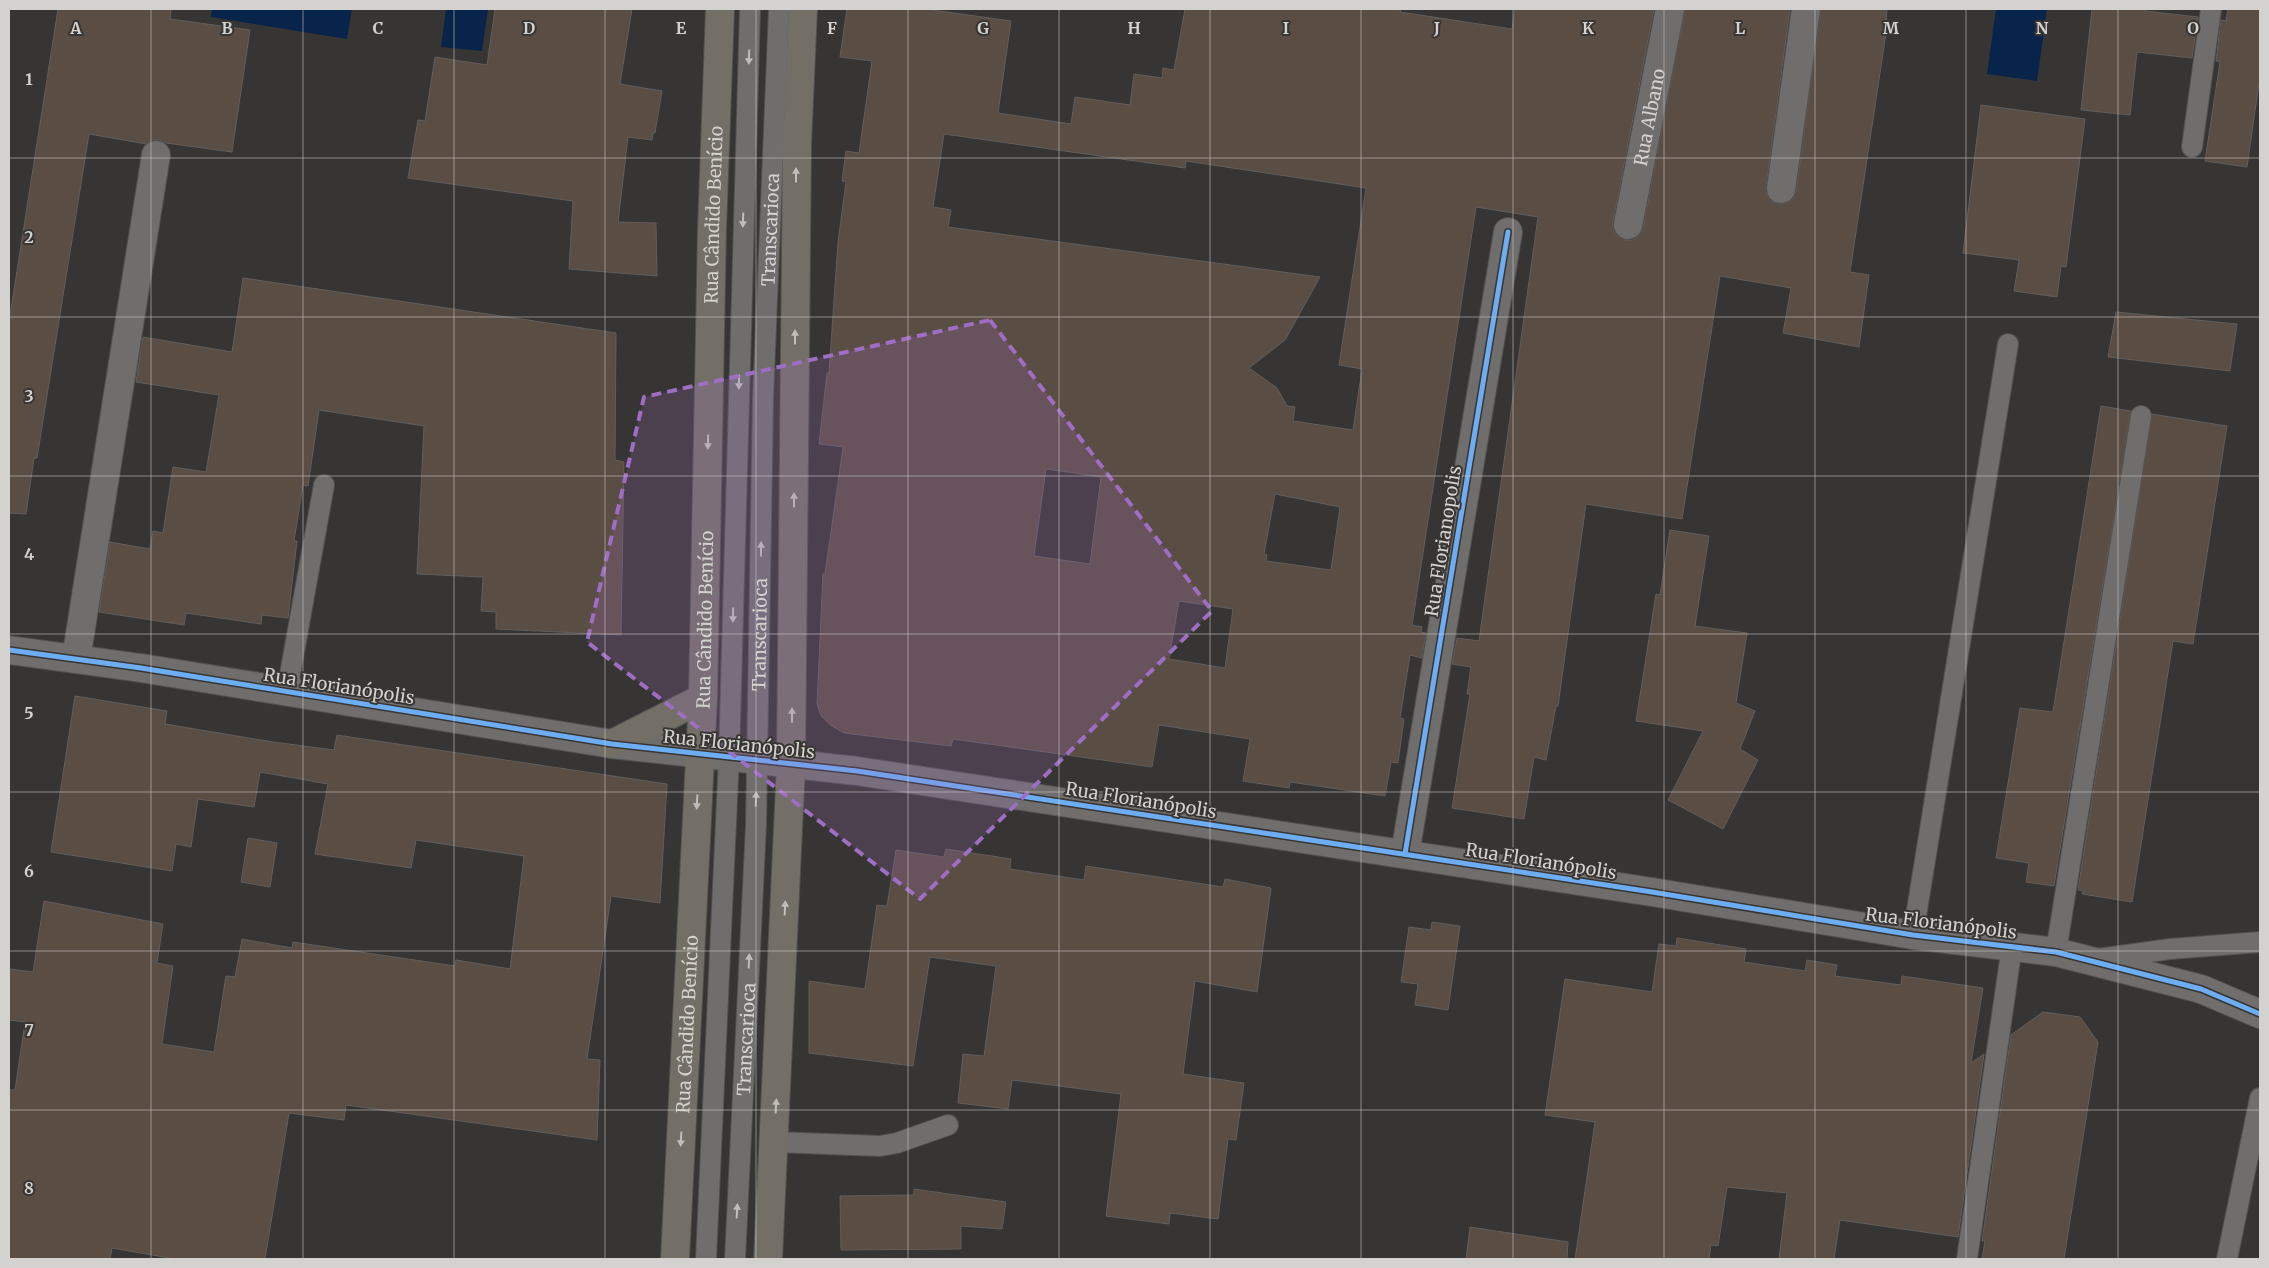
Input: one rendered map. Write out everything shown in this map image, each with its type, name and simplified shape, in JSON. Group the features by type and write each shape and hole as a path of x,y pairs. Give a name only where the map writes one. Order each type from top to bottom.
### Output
{"main road":[{"name":"Rua Cândido Benício","path":"675,1259 703,698 712,229 720,9"},
{"path":"768,1259 791,764 797,144 803,9"},
{"path":"612,744 703,698"}],"street":[{"name":"Rua Albano","path":"1628,225 1670,9"},
{"path":"1782,189 1806,9"},
{"path":"76,659 156,154"},
{"name":"Rua Florianopolis","path":"1405,854 1508,232"},
{"name":"Rua Florianópolis","path":"9,650 287,691 612,744 856,771 1405,854 1913,935 2056,952 2201,989 2260,1014"}],"lane":[{"name":"Transcarioca","path":"706,1259 729,756 750,9"},
{"name":"Transcarioca","path":"735,1259 758,760 763,398 779,9"},
{"path":"2192,147 2211,9"},
{"path":"1913,935 2008,344"},
{"path":"2056,952 2141,416"},
{"path":"287,691 324,485"},
{"path":"2090,961 2170,949 2260,942"},
{"path":"1967,1259 2012,946"},
{"path":"2227,1259 2260,1098"},
{"path":"774,1142 880,1146 897,1143 948,1126"}],"highlighted area":[{"path":"990,320 1212,611 920,899 587,642 644,397"}],"water":[{"path":"212,9 352,9 347,39 211,17"},
{"path":"446,9 488,9 482,51 441,47"},
{"path":"1996,9 2047,9 2037,81 1987,74"}],"building":[{"path":"58,9 171,9 170,19 250,30 232,152 166,143 158,140 151,140 146,144 89,134 37,458 34,458 26,514 9,513 9,322"},
{"path":"495,9 632,9 620,84 662,91 655,133 653,133 652,140 628,137 618,222 656,223 657,276 569,269 573,201 408,178 418,120 425,121 435,57 487,65"},
{"path":"847,9 925,9 1011,21 998,113 1071,124 1075,97 1130,105 1134,74 1162,78 1163,68 1174,70 1185,9 1401,9 1400,12 1512,29 1515,9 1654,9 1613,222 1613,230 1617,236 1626,240 1633,240 1639,236 1643,228 1685,9 1790,9 1766,187 1766,194 1771,201 1779,204 1787,203 1793,199 1796,191 1821,9 1887,9 1886,20 1888,20 1850,272 1869,275 1859,347 1783,333 1791,288 1720,276 1682,519 1586,504 1558,706 1556,706 1546,760 1534,757 1524,819 1452,808 1470,694 1467,694 1471,667 1452,664 1457,638 1479,641 1538,217 1476,207 1412,625 1422,627 1421,632 1426,633 1422,658 1410,655 1400,718 1404,719 1398,763 1391,762 1385,796 1290,782 1289,788 1243,781 1250,739 1159,725 1152,767 953,739 951,746 844,733 832,726 821,716 817,704 823,574 825,574 843,447 819,444 827,373 829,373 838,242 846,182 842,181 846,151 859,153 872,61 840,57","holes":["944,134 1185,168 1186,161 1366,188 1339,365 1362,369 1353,430 1293,421 1295,407 1287,406 1277,388 1249,368 1285,340 1320,277 948,227 951,210 933,207","1046,469 1101,477 1090,564 1034,556","1275,494 1340,507 1331,570 1266,561 1267,555 1264,554","1179,601 1233,609 1225,668 1169,659"]},
{"path":"2092,9 2145,9 2145,11 2198,17 2192,58 2137,52 2130,115 2081,110"},
{"path":"2228,9 2260,9 2260,76 2247,167 2205,161 2220,62 2216,61 2221,20 2226,21"},
{"path":"1981,105 2085,119 2066,267 2061,266 2057,297 2014,291 2019,260 1963,253"},
{"path":"243,278 616,333 615,460 624,462 621,635 496,629 496,612 481,611 483,577 417,574 424,426 319,410 308,486 303,485 294,541 297,541 288,618 262,615 261,624 186,613 184,625 99,612 110,542 150,549 153,531 163,533 173,467 206,472 219,395 136,382 143,337 232,352"},
{"path":"2116,312 2237,324 2230,371 2108,357"},
{"path":"2101,406 2131,411 2054,886 2026,882 2029,863 1996,858 2020,708 2053,712"},
{"path":"2152,414 2227,426 2193,644 2173,641 2132,902 2082,894 2083,891 2078,890"},
{"path":"1670,530 1709,536 1695,626 1747,633 1736,703 1755,711 1740,749 1758,760 1723,829 1668,800 1703,731 1636,721 1656,594 1660,595"},
{"path":"75,696 167,711 165,724 273,742 334,750 337,735 667,784 660,903 611,896 587,1059 600,1060 597,1140 346,1105 344,1120 289,1113 265,1259 175,1259 112,1248 110,1259 9,1259 9,1090 15,1090 25,1022 9,1020 9,969 33,972 44,901 163,924 157,963 173,966 162,1044 214,1052 226,976 235,977 242,939 292,948 293,942 455,966 456,960 510,969 524,856 416,840 411,868 315,854 328,784 260,772 254,807 198,799 191,847 176,844 172,871 51,852"},
{"path":"248,838 277,843 270,887 241,882"},
{"path":"946,849 1011,859 1010,869 1084,880 1086,866 1223,887 1225,879 1271,888 1257,992 1195,981 1183,1074 1244,1083 1236,1140 1228,1139 1218,1219 1170,1213 1169,1224 1106,1216 1121,1094 1012,1080 1008,1109 958,1103 963,1054 984,1056 996,966 930,957 913,1066 809,1053 809,981 865,989 877,905 887,906 896,850 944,857"},
{"path":"1432,922 1460,926 1448,1010 1415,1005 1418,984 1401,982 1409,927 1431,930"},
{"path":"1677,938 1746,949 1744,962 1805,971 1807,960 1837,965 1835,976 1901,985 1902,976 1983,988 1971,1063 1984,1054 1958,1237 1840,1220 1834,1259 1779,1259 1787,1193 1727,1187 1718,1246 1711,1245 1709,1259 1575,1259 1595,1122 1545,1115 1565,979 1652,992 1659,944 1676,946"},
{"path":"2043,1012 2080,1017 2098,1042 2064,1259 1982,1259 1985,1241 1982,1241 2011,1035"},
{"path":"914,1189 1006,1202 1002,1229 961,1226 961,1249 841,1250 840,1196 914,1195"},
{"path":"1470,1227 1568,1242 1567,1259 1466,1259"}],"cycle path":[{"path":"1405,854 1508,232"},
{"path":"9,650 141,668 612,744 857,771 1652,892 1913,935 2056,952 2201,989 2260,1014"}]}
